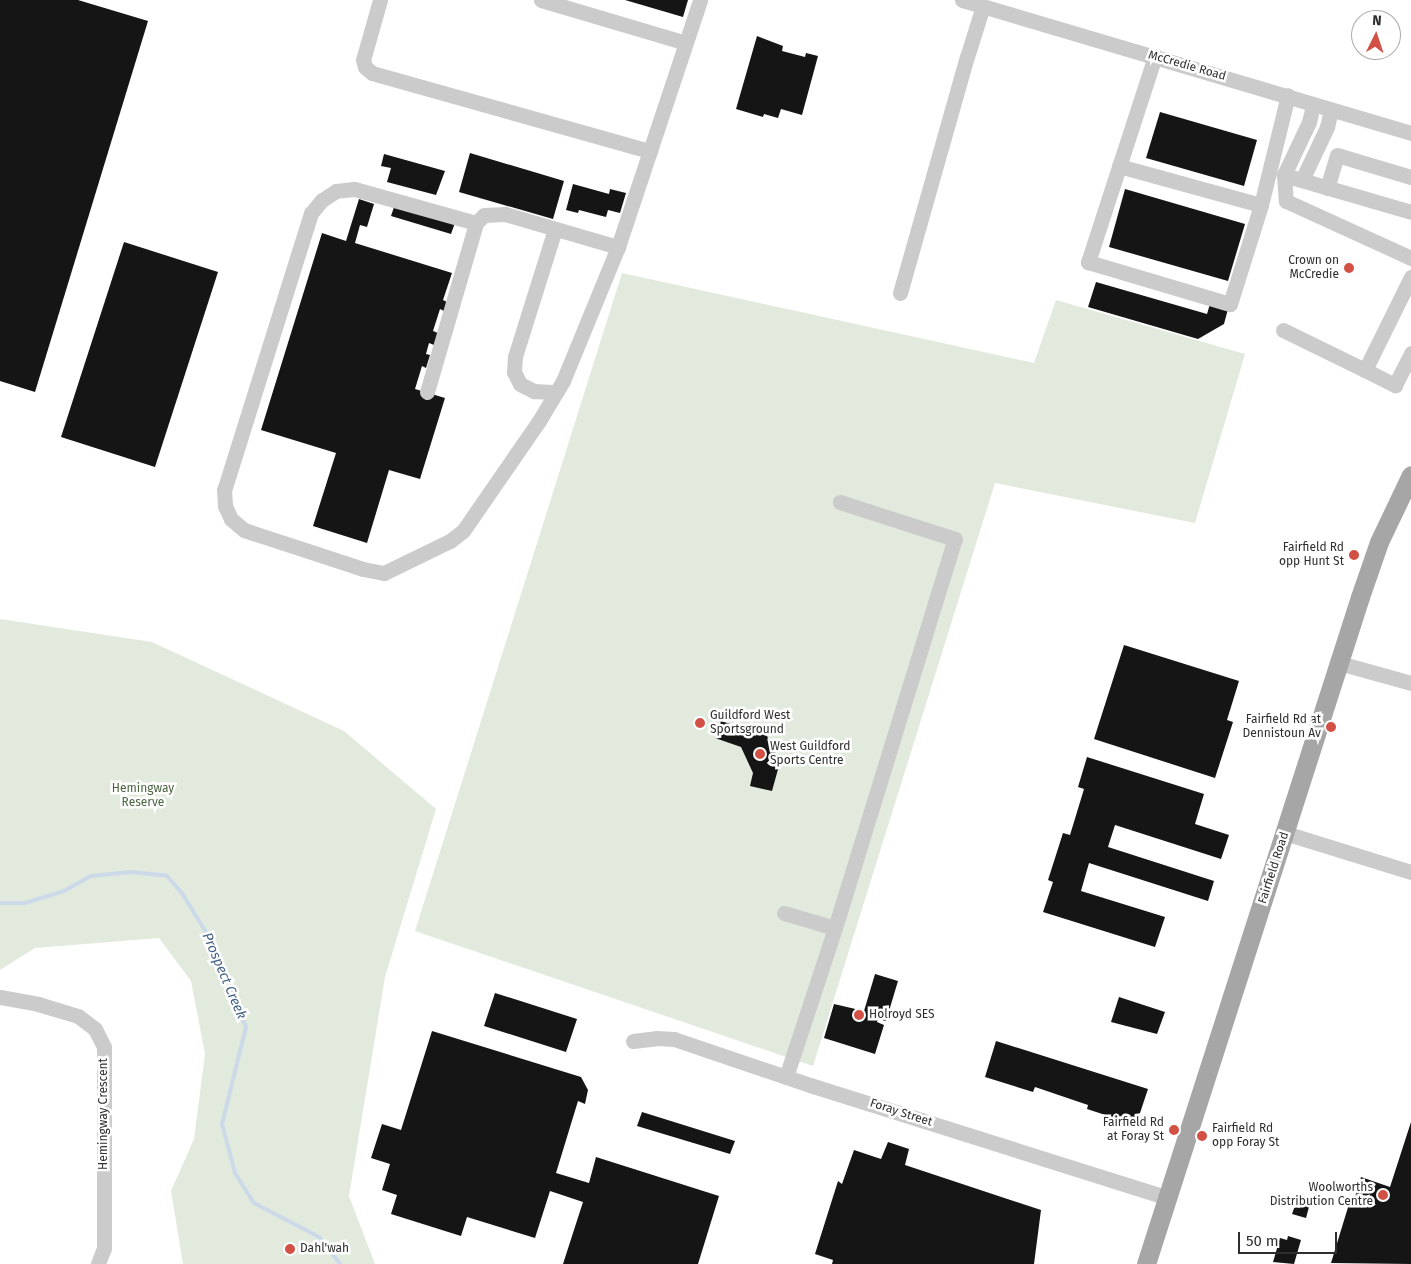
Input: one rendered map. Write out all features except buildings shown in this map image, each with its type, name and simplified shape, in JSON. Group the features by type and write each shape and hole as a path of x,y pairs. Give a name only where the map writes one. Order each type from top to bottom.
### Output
{"main road":[{"name":"Fairfield Road","path":"1146,1264 1379,542 1409,483"}],"street":[{"path":"380,0 363,60 365,66 372,73 650,151"},
{"path":"541,0 686,43"},
{"path":"476,223 354,189 336,191 322,200 311,214 224,490 225,506 230,519 244,530 363,569 384,574 450,542 463,531 563,381 618,246 700,0"},
{"name":"McCredie Road","path":"962,0 1288,95 1313,105 1411,134"},
{"path":"900,293 964,66 984,6"},
{"path":"1154,56 1088,262 1230,304 1261,205 1288,95"},
{"path":"1313,105 1309,122 1284,175 1286,201 1411,258"},
{"path":"1302,180 1327,127 1332,110"},
{"path":"1328,188 1337,155 1411,177"},
{"path":"1119,166 1261,205"},
{"path":"1284,175 1411,212"},
{"path":"427,392 476,223 484,215 505,214 618,246"},
{"path":"556,229 515,357 514,372 520,384 534,390 556,392"},
{"path":"1365,370 1410,282"},
{"path":"1283,330 1395,386 1411,353"},
{"path":"786,1077 836,928 955,539 840,502"},
{"path":"1339,663 1411,683"},
{"path":"1286,833 1411,872"},
{"path":"784,913 836,928"},
{"name":"Hemingway Crescent","path":"0,997 38,1004 78,1016 95,1029 104,1047 104,1248 98,1264"},
{"name":"Foray Street","path":"633,1041 656,1038 674,1039 786,1077 1168,1198"}],"green space":[{"name":"Guildford West Sportsground","path":"622,273 1034,363 1056,300 1245,354 1195,523 995,483 813,1066 415,931"},
{"name":"Hemingway Reserve","path":"0,619 152,642 344,731 436,809 385,977 349,1196 375,1264 183,1264 171,1191 194,1139 205,1054 191,981 159,938 35,948 0,970"}],"waterway":[{"name":"Prospect Creek","path":"0,903 25,903 62,892 91,876 131,872 167,876 182,893 214,945 246,1027 222,1124 235,1173 254,1203 319,1237 340,1264"}],"place":[{"name":"Crown on McCredie","path":"1349,268"},
{"name":"Fairfield Rd opp Hunt St","path":"1354,555"},
{"name":"Guildford West Sportsground","path":"700,723"},
{"name":"Fairfield Rd at Dennistoun Av","path":"1331,727"},
{"name":"West Guildford Sports Centre","path":"760,754"},
{"name":"Holroyd SES","path":"859,1015"},
{"name":"Fairfield Rd at Foray St","path":"1174,1130"},
{"name":"Fairfield Rd opp Foray St","path":"1202,1136"},
{"name":"Woolworths Distribution Centre","path":"1383,1195"},
{"name":"Dahl'wah","path":"290,1249"}]}
